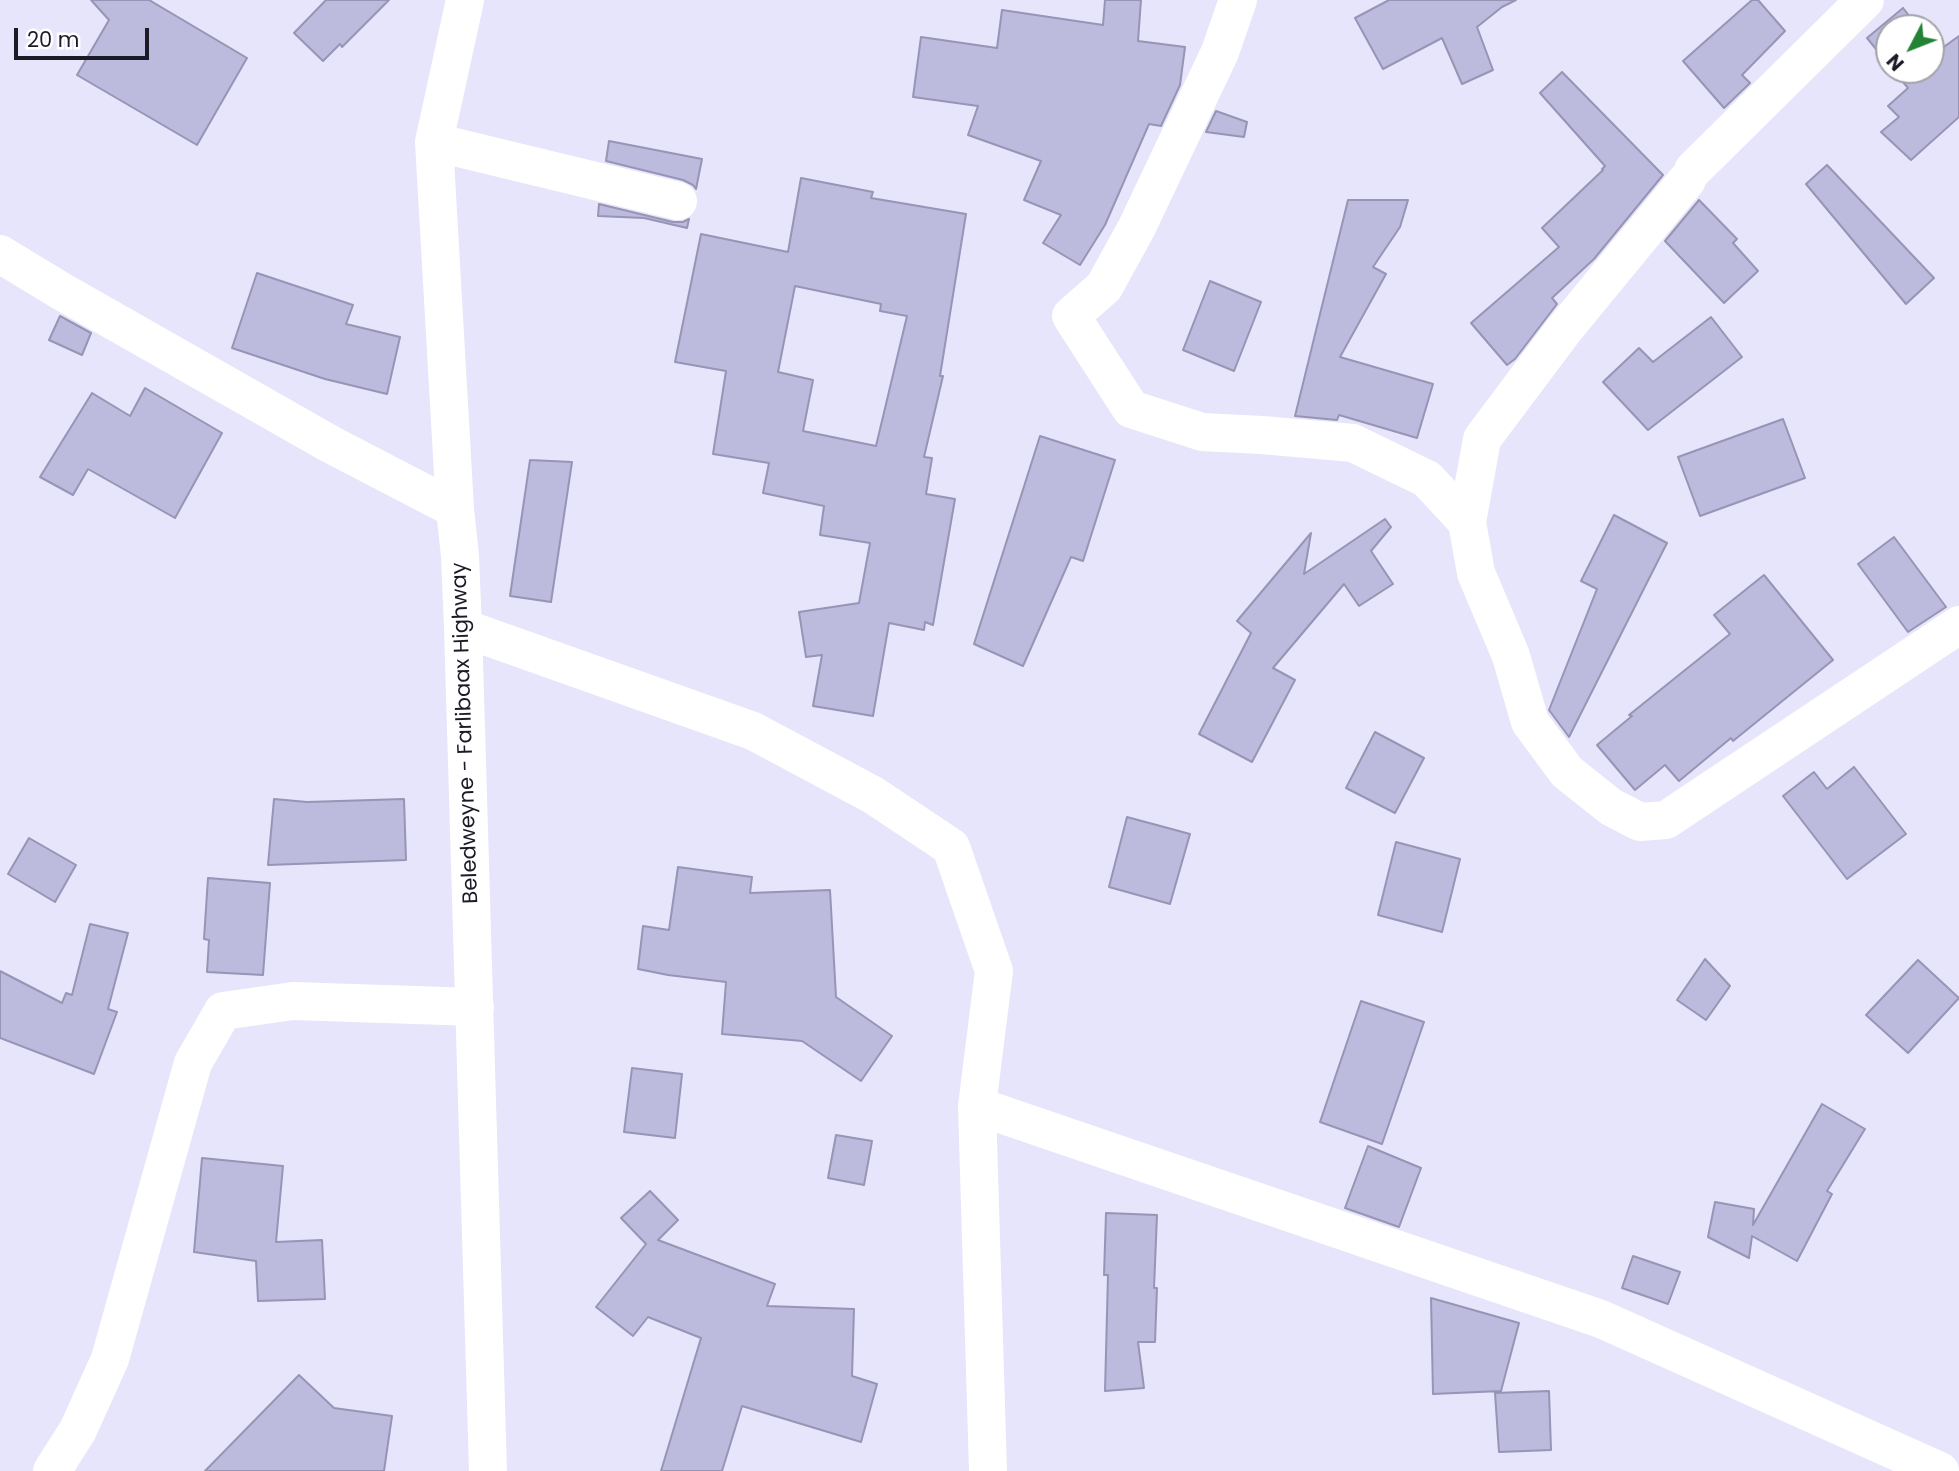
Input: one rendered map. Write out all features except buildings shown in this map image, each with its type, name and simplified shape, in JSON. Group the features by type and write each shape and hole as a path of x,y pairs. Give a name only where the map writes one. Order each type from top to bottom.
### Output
{"street":[{"name":"Beledweyne - Farlibaax Highway","path":"466,0 434,142 463,628 488,1471"},
{"path":"1238,0 1220,52 1137,227 1104,287 1071,316 1131,409 1202,432 1353,443 1427,479 1467,522"},
{"path":"1865,0 1690,175 1563,331 1482,439 1467,522 1476,573 1511,656 1530,722 1567,772 1611,807 1640,822 1666,820 1959,625"},
{"path":"434,142 678,201"},
{"path":"0,254 330,444 455,509"},
{"path":"463,628 753,731 873,795 951,847 994,971 977,1106 988,1471"},
{"path":"52,1471 78,1430 110,1359 192,1063 223,1011 293,1002 475,1006"},
{"path":"977,1106 1601,1319 1940,1471"}]}
